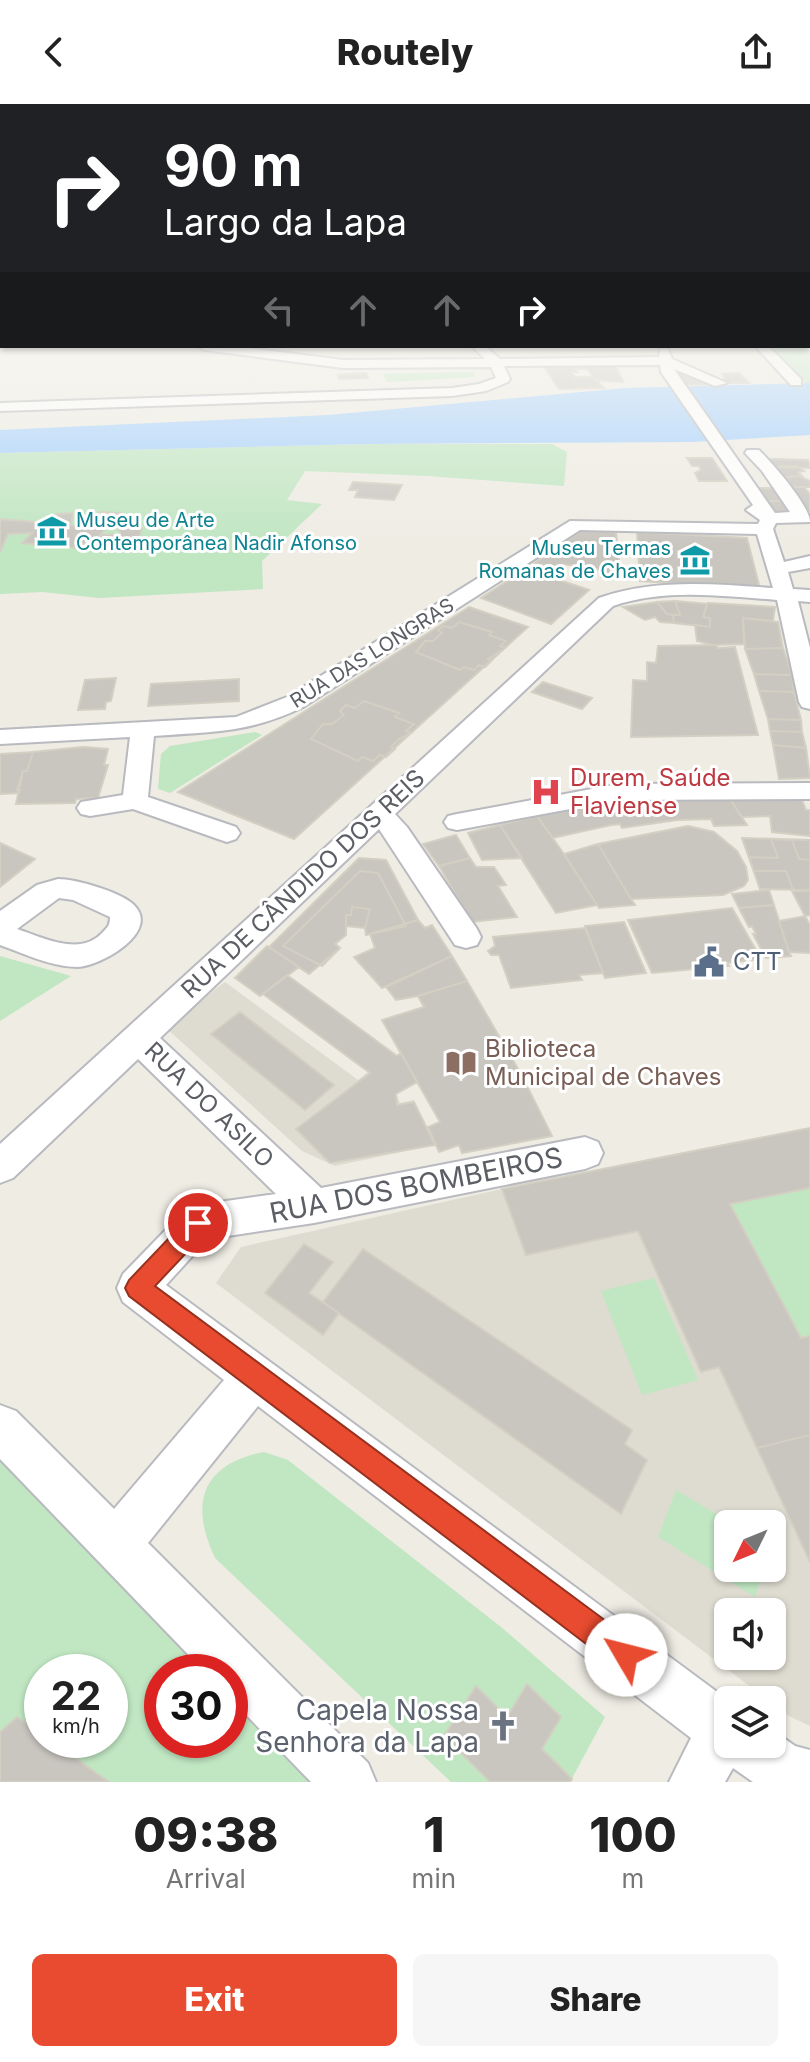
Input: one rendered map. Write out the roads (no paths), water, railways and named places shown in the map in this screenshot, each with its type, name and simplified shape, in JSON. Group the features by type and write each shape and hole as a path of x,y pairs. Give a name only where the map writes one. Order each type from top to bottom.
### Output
{"street":[{"path":"0,407 196,388"},
{"path":"679,388 731,462 767,524 777,569 794,621 810,702"},
{"path":"753,453 806,517 767,524"},
{"path":"713,454 767,524"},
{"name":"RUA DAS LONGRAS","path":"0,737 237,724 268,715 295,702 571,528 586,523 767,524"},
{"path":"777,569 810,562"},
{"name":"RUA DE CÂNDIDO DOS REIS","path":"0,1167 606,602 623,595 664,590 785,595"},
{"path":"785,595 810,596"},
{"path":"135,801 143,730"},
{"path":"457,822 619,792 810,791"},
{"path":"90,808 135,801 227,833"},
{"path":"379,813 398,833 466,937"},
{"path":"0,927 39,895 57,887 75,889 123,911 126,918 111,945 95,955 78,958 0,934"},
{"name":"RUA DO ASILO","path":"138,1038 314,1206"},
{"name":"RUA DOS BOMBEIROS","path":"256,1375 137,1288 198,1223 314,1206 585,1153"},
{"path":"116,1544 256,1375 714,1722"},
{"path":"0,1427 349,1782"},
{"path":"696,1782 715,1758"},
{"path":"765,1758 783,1770 810,1777"}],"water":[{"path":"622,388 810,388 810,435 693,442 364,444 0,453 0,430 328,415"}],"place":[{"name":"Museu de Arte Contemporânea Nadir Afonso","path":"52,531"},
{"name":"Museu Termas Romanas de Chaves","path":"695,560"},
{"name":"Durem, Saúde Flaviense","path":"546,792"},
{"name":"CTT","path":"709,962"},
{"name":"Biblioteca Municipal de Chaves","path":"461,1063"},
{"name":"Capela Nossa Senhora da Lapa","path":"503,1726"}]}
